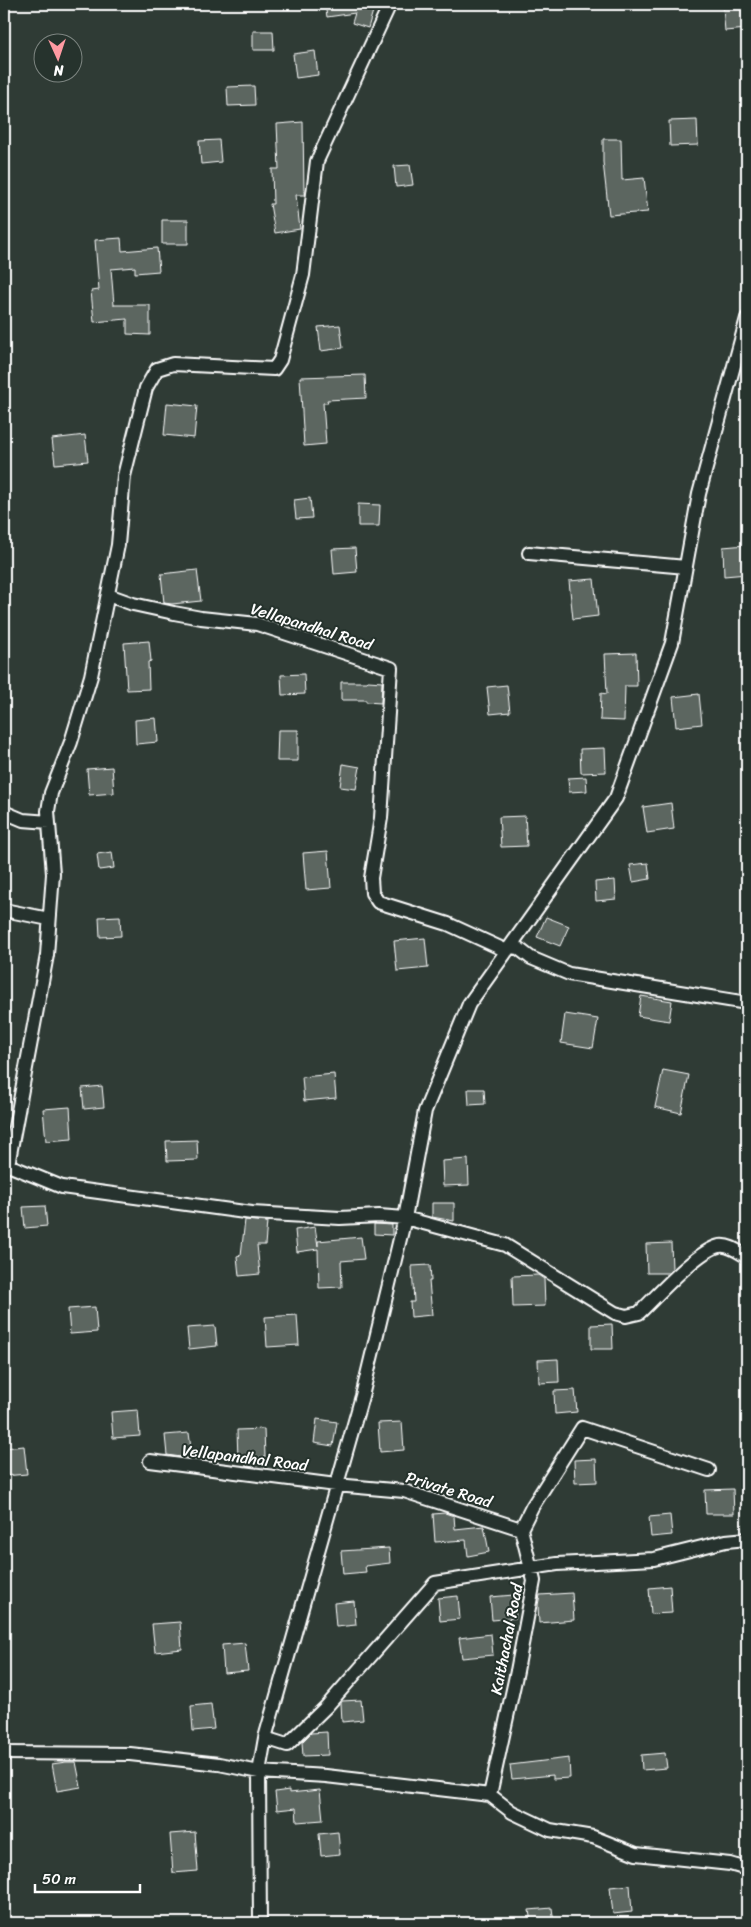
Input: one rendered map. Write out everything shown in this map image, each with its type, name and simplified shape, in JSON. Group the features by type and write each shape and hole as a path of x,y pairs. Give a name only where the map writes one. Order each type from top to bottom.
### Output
{"street":[{"path":"390,4 316,161 303,275 280,360 274,369 173,364 157,369 146,388 124,476 118,545 91,676 71,742 51,793 48,810 52,874 47,955 6,1165 62,1187 252,1213 340,1218 378,1216 405,1218 505,1245 579,1292 615,1313 626,1316 640,1313 705,1252 721,1245 733,1248 747,1257"},
{"path":"260,1923 259,1772 265,1738 362,1396 405,1218 425,1111 470,1004 616,798 672,643 699,494 741,362 747,318"},
{"path":"529,553 686,567"},
{"name":"Vellapandhal Road","path":"108,595 133,604 174,613 258,624 391,668 381,818 372,878 372,893 378,902 448,924 509,949"},
{"path":"4,812 23,820 49,822"},
{"path":"4,910 49,919"},
{"path":"509,949 518,948 531,958 569,974 747,1003"},
{"path":"521,1529 532,1507 582,1428 709,1470"},
{"name":"Vellapandhal Road","path":"150,1461 336,1485"},
{"name":"Private Road","path":"336,1485 404,1491 521,1529"},
{"name":"Kaithachal Road","path":"490,1795 534,1581 521,1529"},
{"path":"265,1738 288,1745 326,1707 435,1583 557,1564 654,1559 726,1541 747,1539"},
{"path":"4,1753 130,1754 219,1764 259,1772 326,1776 490,1795 512,1812 550,1830 594,1837 636,1854 730,1864 747,1869"}],"building":[{"path":"325,4 375,4 368,28 352,23 355,13 327,17"},
{"path":"747,5 747,29 725,31 723,7"},
{"path":"253,31 273,31 274,50 253,50"},
{"path":"315,51 318,75 296,78 293,54"},
{"path":"254,86 255,105 228,106 227,87"},
{"path":"697,120 698,145 670,146 669,121"},
{"path":"303,122 304,195 296,195 300,229 275,233 270,204 273,204 272,169 279,169 277,124"},
{"path":"603,139 621,139 622,180 644,178 648,212 609,215 603,162"},
{"path":"219,140 221,162 201,164 199,141"},
{"path":"410,165 413,185 396,187 394,166"},
{"path":"162,220 188,220 188,244 162,244"},
{"path":"121,238 122,251 157,248 159,271 135,273 135,267 111,269 114,305 150,305 150,335 127,334 127,319 94,322 91,291 99,290 95,240"},
{"path":"340,325 343,348 321,351 318,327"},
{"path":"365,375 366,398 327,400 328,403 323,403 326,444 304,446 300,377"},
{"path":"167,403 197,406 194,438 164,435"},
{"path":"85,435 88,461 55,464 52,439"},
{"path":"310,498 312,518 296,519 294,500"},
{"path":"358,504 380,505 379,526 358,526"},
{"path":"746,545 747,574 724,576 723,547"},
{"path":"355,548 357,572 334,574 332,549"},
{"path":"197,570 201,601 164,603 161,574"},
{"path":"594,579 598,616 573,619 569,581"},
{"path":"149,641 151,661 148,662 149,689 127,690 124,643"},
{"path":"636,653 637,686 625,686 624,721 600,720 601,693 607,694 605,654"},
{"path":"304,674 305,694 282,695 281,675"},
{"path":"341,682 382,682 381,703 366,702 366,700 341,700"},
{"path":"507,685 510,712 490,714 487,687"},
{"path":"699,694 702,724 676,727 673,697"},
{"path":"156,718 158,742 136,744 135,720"},
{"path":"278,730 298,730 298,761 277,761"},
{"path":"605,748 606,772 581,773 580,749"},
{"path":"343,764 360,767 356,789 340,787"},
{"path":"112,767 114,793 89,795 87,769"},
{"path":"586,777 587,791 569,792 568,778"},
{"path":"671,803 674,829 647,833 643,807"},
{"path":"525,816 527,846 501,847 499,817"},
{"path":"328,851 331,888 306,890 303,853"},
{"path":"112,852 114,868 99,870 97,854"},
{"path":"648,863 650,879 633,882 630,865"},
{"path":"615,880 616,899 596,901 595,882"},
{"path":"120,916 121,936 100,937 99,917"},
{"path":"546,917 569,926 560,946 537,937"},
{"path":"425,938 428,968 397,971 394,941"},
{"path":"641,996 672,1001 669,1021 638,1016"},
{"path":"565,1014 598,1019 593,1048 561,1043"},
{"path":"663,1070 689,1075 681,1113 655,1107"},
{"path":"334,1074 336,1098 304,1101 302,1077"},
{"path":"102,1086 104,1107 84,1109 82,1088"},
{"path":"468,1089 484,1089 485,1104 469,1105"},
{"path":"70,1107 72,1139 46,1141 43,1109"},
{"path":"197,1140 198,1160 167,1161 166,1141"},
{"path":"468,1159 469,1185 443,1186 442,1161"},
{"path":"432,1203 454,1203 454,1221 432,1217"},
{"path":"45,1206 47,1226 25,1228 23,1207"},
{"path":"245,1220 267,1222 265,1245 257,1245 260,1274 239,1276 237,1256 241,1255"},
{"path":"374,1224 392,1225 392,1235 374,1234"},
{"path":"315,1227 318,1246 318,1241 361,1237 364,1259 341,1261 342,1287 319,1288 318,1249 297,1252 295,1230"},
{"path":"671,1243 672,1269 668,1273 647,1273 646,1244"},
{"path":"430,1265 431,1281 429,1281 432,1315 411,1317 410,1302 414,1302 412,1266"},
{"path":"538,1275 544,1279 545,1306 513,1307 512,1276"},
{"path":"95,1307 97,1332 70,1334 68,1309"},
{"path":"297,1315 299,1345 267,1347 265,1317"},
{"path":"612,1324 613,1349 591,1349 591,1325"},
{"path":"215,1326 217,1346 189,1349 187,1328"},
{"path":"558,1359 559,1382 539,1383 538,1360"},
{"path":"575,1390 577,1412 555,1414 554,1391"},
{"path":"138,1410 140,1436 113,1438 111,1412"},
{"path":"317,1419 337,1422 333,1446 314,1443"},
{"path":"402,1422 404,1450 380,1452 378,1423"},
{"path":"264,1429 265,1457 238,1459 237,1430"},
{"path":"189,1433 192,1456 167,1455 165,1435"},
{"path":"24,1446 27,1474 4,1476 4,1448"},
{"path":"596,1459 597,1482 575,1483 574,1460"},
{"path":"733,1489 734,1514 706,1514 705,1490"},
{"path":"445,1513 454,1516 455,1529 484,1526 489,1552 468,1556 466,1540 435,1542 433,1514"},
{"path":"670,1515 672,1535 651,1537 649,1517"},
{"path":"389,1548 390,1563 365,1566 366,1572 343,1574 341,1551"},
{"path":"670,1586 672,1613 651,1614 649,1588"},
{"path":"572,1593 574,1620 539,1623 538,1605 540,1595"},
{"path":"514,1595 516,1618 492,1620 490,1597"},
{"path":"458,1596 460,1619 440,1621 438,1598"},
{"path":"354,1601 356,1625 336,1627 334,1603"},
{"path":"180,1622 182,1649 155,1652 152,1624"},
{"path":"491,1634 493,1655 462,1658 459,1638"},
{"path":"245,1643 248,1671 224,1673 222,1645"},
{"path":"361,1700 363,1720 342,1722 342,1701"},
{"path":"211,1704 214,1729 193,1731 191,1706"},
{"path":"327,1732 328,1755 303,1756 302,1742 311,1733"},
{"path":"665,1753 667,1768 642,1770 641,1755"},
{"path":"569,1758 570,1778 553,1779 553,1775 512,1779 510,1765"},
{"path":"76,1762 81,1787 57,1791 52,1764"},
{"path":"289,1790 289,1793 320,1790 323,1820 297,1822 296,1808 277,1810 275,1792"},
{"path":"195,1832 198,1871 173,1873 170,1834"},
{"path":"338,1832 340,1854 321,1856 319,1834"},
{"path":"630,1885 632,1912 613,1914 610,1887"},
{"path":"552,1908 554,1923 531,1923 529,1910"}]}
